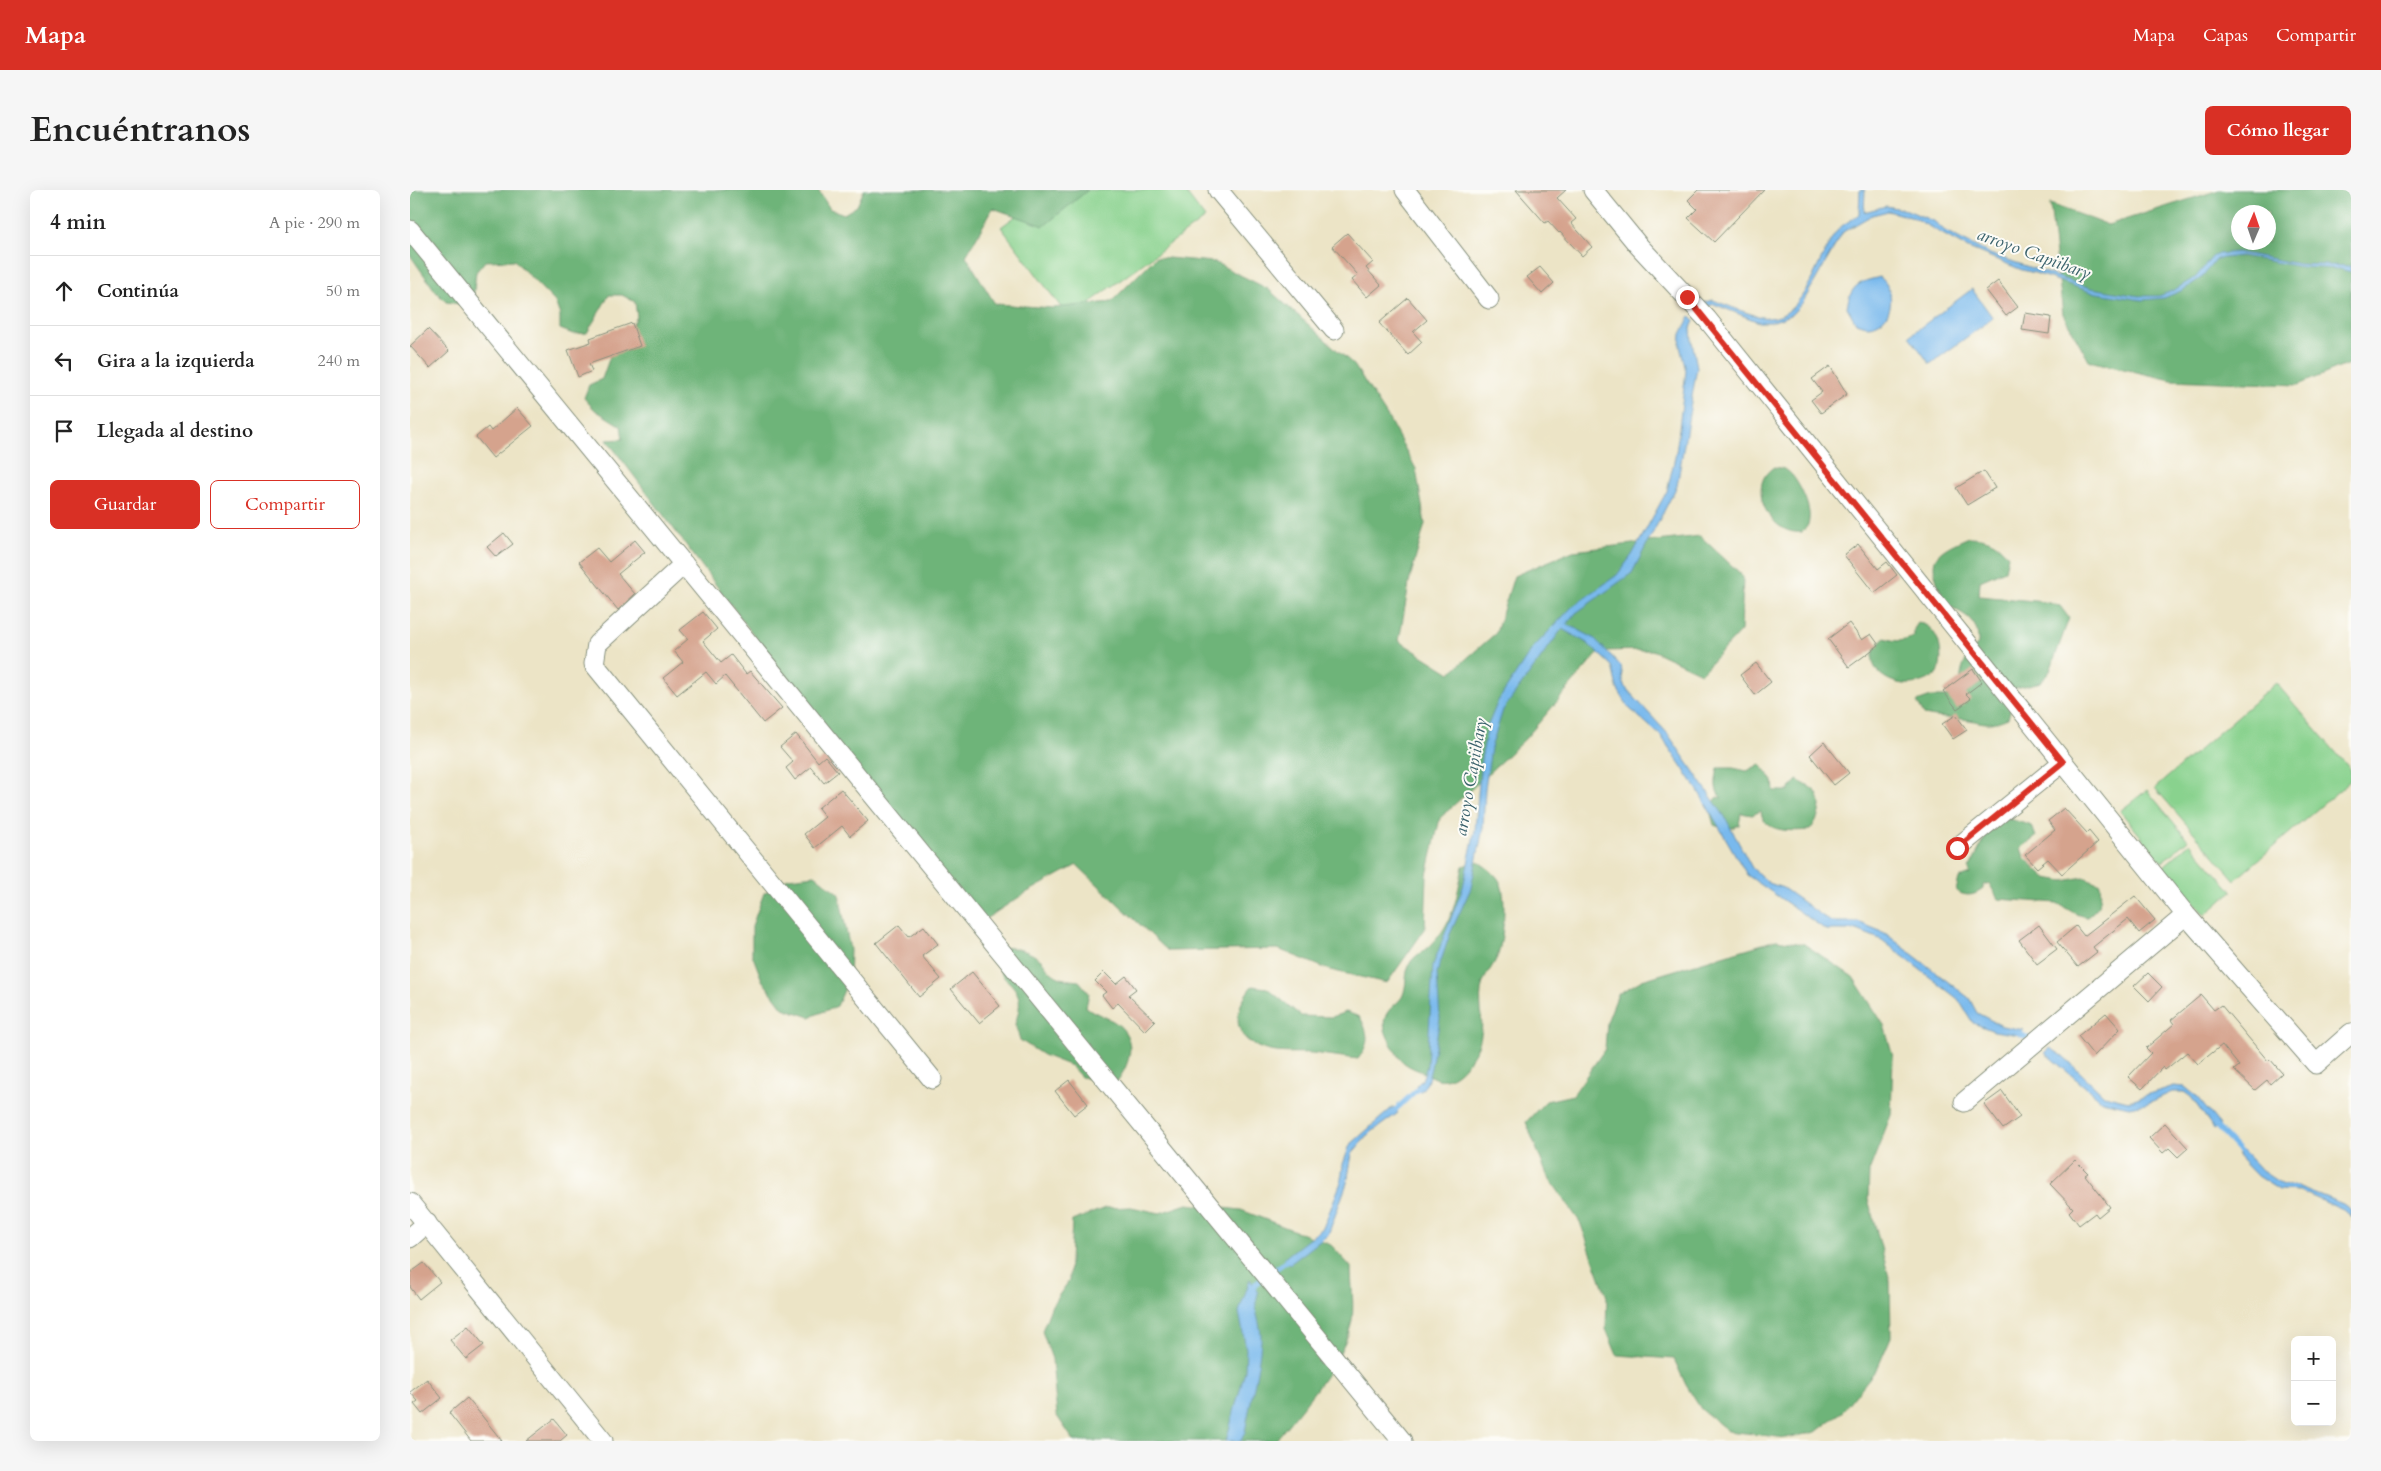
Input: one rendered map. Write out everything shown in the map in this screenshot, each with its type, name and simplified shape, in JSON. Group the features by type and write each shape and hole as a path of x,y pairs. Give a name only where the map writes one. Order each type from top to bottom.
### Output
{"street":[{"path":"1218,190 1334,330"},
{"path":"1405,190 1489,299"},
{"path":"1593,190 1638,246 1707,319 2186,915 2316,1064 2351,1033"},
{"path":"410,230 1402,1441"},
{"path":"684,564 597,644 594,664 932,1079"},
{"path":"1957,848 2063,762"},
{"path":"1964,1102 2186,915"},
{"path":"410,1203 603,1441"},
{"path":"410,1238 427,1223"}],"green space":[{"path":"818,190 830,209 844,214 857,206 864,190 1088,190 1044,226 993,208 966,256 995,304 1053,308 1111,302 1156,257 1214,262 1268,289 1354,365 1387,416 1416,469 1425,524 1410,578 1399,641 1450,673 1496,633 1514,576 1573,551 1700,536 1743,576 1741,631 1701,673 1652,650 1600,651 1525,739 1440,818 1427,875 1425,929 1387,983 1330,970 1278,949 1168,951 1077,865 1024,894 973,927 607,440 623,439 621,426 595,410 584,398 589,385 602,379 617,337 629,329 637,317 635,302 622,295 609,295 587,333 573,334 560,329 560,315 555,302 514,260 485,261 476,272 473,299 460,304 446,302 436,292 410,255 410,191"},
{"path":"1051,190 1184,190 1205,218 1069,318 1001,227"},
{"path":"2219,190 2351,190 2351,363 2298,385 2171,380 2089,361 2063,314 2050,204 2108,225"},
{"path":"1774,467 1789,472 1803,494 1808,507 1809,519 1808,525 1802,532 1790,531 1780,526 1771,518 1765,508 1761,497 1762,485 1766,475"},
{"path":"1969,537 1991,541 2008,556 2005,570 1980,581 1979,596 2045,602 2060,606 2069,618 2050,671 2041,682 2011,689 2012,704 2008,718 1990,723 1924,715 1917,702 1931,697 1960,697 1960,681 1963,668 1968,657 1978,644 1976,628 1969,618 1944,603 1934,568 1938,555 1945,549"},
{"path":"1918,623 1931,629 1938,642 1941,658 1938,673 1924,681 1910,684 1896,682 1885,677 1876,669 1873,660 1875,649 1885,638 1900,641 1914,636 1914,629"},
{"path":"2276,683 2351,770 2351,780 2235,880 2155,788"},
{"path":"1760,764 1773,781 1774,791 1788,791 1797,780 1815,791 1820,801 1820,806 1816,821 1810,830 1780,830 1767,824 1761,811 1752,815 1741,813 1739,825 1727,830 1714,825 1710,811 1717,797 1722,798 1716,788 1718,768 1733,768 1747,771"},
{"path":"2147,790 2188,840 2162,862 2120,811"},
{"path":"2007,818 2032,826 2036,837 2021,848 2024,857 2046,878 2064,881 2084,877 2100,884 2101,895 2099,903 2087,917 2076,914 2057,903 1998,899 1989,883 1983,885 1983,889 1973,894 1967,895 1956,891 1959,878 1970,874 1969,869 1987,834"},
{"path":"2190,843 2232,891 2205,915 2163,867"},
{"path":"1477,861 1494,874 1501,884 1504,900 1504,920 1501,939 1498,955 1483,982 1481,990 1482,1030 1478,1046 1467,1064 1456,1074 1450,1078 1437,1079 1411,1067 1400,1059 1386,1033 1384,1023 1389,1011 1403,995 1411,961 1431,945 1450,918 1463,866"},
{"path":"815,875 839,894 850,950 849,979 837,1006 810,1017 783,1008 762,980 752,954 752,926 764,893 788,878"},
{"path":"1776,940 1804,944 1853,977 1884,1025 1893,1057 1891,1115 1869,1171 1868,1199 1890,1281 1891,1337 1878,1367 1843,1411 1816,1432 1786,1438 1728,1431 1701,1409 1686,1385 1674,1359 1617,1355 1606,1329 1607,1297 1580,1222 1547,1175 1526,1122 1546,1101 1573,1095 1605,1049 1607,1022 1618,994 1642,980"},
{"path":"1000,947 1027,952 1037,957 1049,970 1059,977 1079,981 1089,993 1086,1007 1121,1027 1127,1035 1130,1051 1125,1068 1115,1084 1081,1077 1071,1066 1043,1055 1020,1040 1015,1024 1019,1008 1019,998 1015,989 1000,972"},
{"path":"1252,986 1267,988 1301,1016 1332,1017 1346,1012 1360,1017 1367,1038 1365,1048 1358,1059 1312,1053 1278,1052 1258,1047 1243,1035 1238,1019 1242,1002"},
{"path":"1187,1204 1241,1210 1331,1245 1351,1267 1353,1312 1346,1340 1319,1386 1275,1441 1074,1441 1057,1416 1052,1359 1042,1331 1052,1305 1069,1281 1072,1221 1105,1208 1131,1207 1160,1213"}],"water":[{"path":"1860,190 1865,190 1864,212 1886,206 1907,210 1935,222 1945,231 1990,254 2091,288 2139,296 2159,296 2174,290 2196,277 2212,257 2218,254 2237,252 2299,264 2350,266 2351,272 2340,269 2302,267 2241,256 2216,259 2201,278 2183,290 2164,298 2142,300 2091,292 2022,270 1966,247 1914,218 1888,211 1872,215 1843,232 1803,302 1791,315 1771,322 1759,322 1714,304 1704,308 1700,304 1713,300 1762,317 1781,316 1792,308 1801,297 1837,231 1844,224 1859,215"},
{"path":"1880,277 1889,290 1891,298 1888,313 1877,324 1868,326 1856,323 1847,307 1851,293 1858,285"},
{"path":"1972,289 1993,318 1930,364 1909,336"},
{"path":"1690,316 1694,321 1691,328 1697,367 1677,486 1632,573 1576,613 1567,624 1594,638 1621,666 1624,686 1668,734 1725,817 1752,868 1769,883 1783,888 1831,922 1858,922 1885,933 1969,998 1977,1013 2002,1026 2024,1030 2019,1035 1994,1031 1973,1023 1958,999 1882,940 1857,930 1826,930 1747,875 1697,789 1661,736 1629,708 1617,688 1612,666 1587,643 1562,629 1503,710 1491,748 1485,789 1483,828 1471,888 1450,934 1437,973 1440,1019 1427,1083 1420,1092 1416,1086 1422,1080 1427,1066 1433,965 1463,887 1475,830 1481,759 1488,725 1498,701 1532,649 1572,607 1617,575 1632,555 1667,491 1676,453 1686,371 1680,346 1681,334"},
{"path":"2050,1048 2063,1056 2104,1095 2128,1101 2174,1086 2185,1087 2196,1096 2220,1125 2214,1129 2191,1097 2184,1092 2172,1092 2146,1104 2129,1107 2102,1101 2045,1053"},
{"path":"1393,1107 1398,1113 1366,1136 1352,1154 1347,1183 1328,1235 1290,1264 1284,1258 1323,1228 1341,1182 1343,1164 1350,1145"},
{"path":"2243,1151 2262,1171 2283,1185 2297,1186 2343,1204 2351,1210 2351,1217 2343,1210 2300,1191 2279,1190 2257,1176 2237,1155"},
{"path":"1250,1279 1258,1293 1256,1307 1261,1341 1258,1363 1245,1432 1241,1441 1226,1441 1245,1371 1246,1349 1239,1312"}],"building":[{"path":"1516,190 1566,190 1557,198 1576,219 1571,223 1592,247 1582,256 1548,221 1545,223"},
{"path":"1698,190 1764,190 1714,242 1688,218 1697,209 1688,200"},
{"path":"1347,233 1373,262 1366,268 1381,285 1367,297 1352,280 1358,275 1332,246"},
{"path":"1540,267 1554,283 1542,294 1527,277"},
{"path":"1998,281 2018,307 2006,316 1986,290"},
{"path":"1408,298 1427,320 1413,332 1422,342 1408,355 1379,323"},
{"path":"2025,313 2051,317 2049,334 2022,330"},
{"path":"632,323 640,346 589,364 592,371 578,377 568,350 591,342 590,338"},
{"path":"428,329 449,351 430,368 410,346"},
{"path":"1830,366 1847,394 1821,413 1811,400 1822,392 1812,379"},
{"path":"517,408 533,426 493,458 476,437 488,427 491,431"},
{"path":"1984,471 1995,488 1967,505 1956,488"},
{"path":"504,533 513,544 496,557 487,547"},
{"path":"635,540 645,552 618,574 635,594 618,610 579,562 597,548 609,562"},
{"path":"1858,544 1878,569 1887,562 1897,575 1874,593 1844,555"},
{"path":"703,612 717,629 703,641 721,663 731,655 746,674 750,671 782,708 763,723 725,676 716,684 706,672 677,695 663,678 683,662 674,651 688,639 680,630"},
{"path":"1849,623 1862,640 1871,634 1879,645 1849,667 1828,639"},
{"path":"1756,663 1771,682 1755,695 1740,675"},
{"path":"1973,669 1982,682 1966,694 1971,699 1957,709 1943,691"},
{"path":"1956,715 1967,730 1953,739 1942,724"},
{"path":"796,734 818,762 825,756 838,772 824,783 811,767 795,780 786,768 793,762 780,747"},
{"path":"1824,742 1849,773 1834,785 1810,755"},
{"path":"841,789 868,821 850,836 842,826 815,848 804,834 825,817 818,808"},
{"path":"2064,808 2098,842 2062,874 2048,859 2037,868 2025,855 2055,830 2048,821"},
{"path":"2135,896 2155,920 2139,933 2128,919 2093,947 2097,952 2078,967 2057,942 2076,926 2084,936"},
{"path":"899,925 909,937 924,926 938,944 922,956 941,979 919,997 876,943"},
{"path":"2039,925 2057,949 2037,964 2019,940"},
{"path":"972,972 1000,1006 979,1023 951,989"},
{"path":"1104,972 1116,984 1126,976 1136,989 1128,995 1155,1021 1145,1031 1118,1003 1112,1008 1102,995 1106,992 1095,981"},
{"path":"2148,973 2162,987 2149,1001 2134,986"},
{"path":"2201,995 2214,1010 2221,1005 2268,1061 2270,1059 2282,1073 2270,1084 2267,1080 2255,1090 2234,1070 2239,1066 2222,1045 2198,1064 2187,1052 2165,1070 2163,1067 2142,1089 2128,1077 2151,1053 2146,1048 2174,1024 2171,1020"},
{"path":"2106,1013 2120,1029 2094,1056 2078,1036"},
{"path":"1069,1080 1088,1104 1074,1115 1055,1091"},
{"path":"2002,1091 2020,1117 2003,1129 1984,1104"},
{"path":"2165,1123 2188,1148 2178,1157 2169,1148 2163,1153 2149,1138"},
{"path":"2075,1160 2088,1173 2085,1175 2110,1207 2098,1217 2095,1213 2079,1225 2069,1212 2073,1208 2050,1184"},
{"path":"424,1263 440,1282 419,1299 410,1287 410,1273"},
{"path":"468,1326 484,1345 466,1359 450,1340"},
{"path":"427,1379 442,1398 422,1414 414,1404 418,1401 410,1392"},
{"path":"467,1398 502,1441 471,1441 449,1413"},
{"path":"554,1419 567,1435 560,1441 526,1441"}],"waterway":[{"path":"2015,1031 2032,1040"},
{"name":"arroyo Capiibary","path":"1392,1113 1422,1085"},
{"path":"2213,1123 2245,1157"},
{"name":"arroyo Capiibary","path":"1270,1273 1291,1258"},
{"name":"arroyo Capiibary","path":"1252,1293 1255,1284 1263,1278"}],"route":[{"path":"1687,297 1707,319 2063,762 1957,848"}]}
